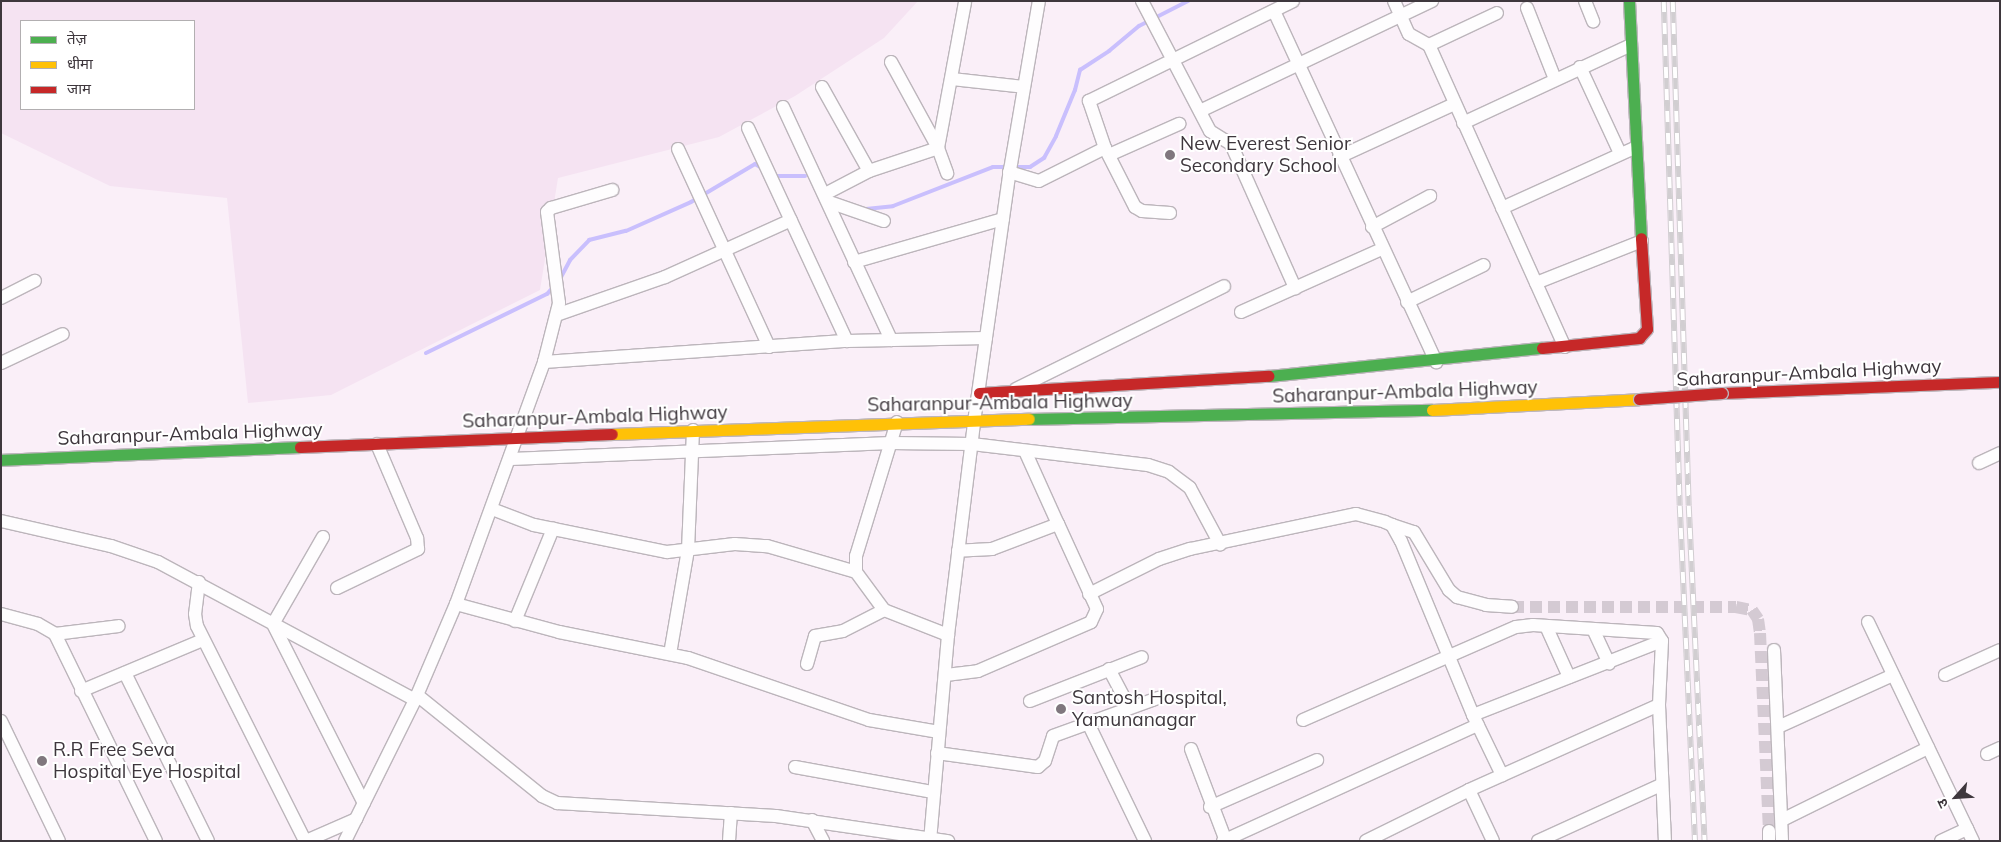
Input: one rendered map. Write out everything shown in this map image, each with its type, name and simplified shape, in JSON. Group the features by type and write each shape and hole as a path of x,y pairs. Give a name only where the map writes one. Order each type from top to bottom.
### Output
{"main road":[{"path":"979,393 1016,389 1275,376 1436,362 1633,339 1644,334 1647,329 1634,148 1629,46 1629,1"},
{"name":"Saharanpur-Ambala Highway","path":"1,460 897,422 974,422 1510,408 1722,393 2000,382"}],"street":[{"path":"929,839 932,792 946,675 948,635 974,422 1010,168 1039,1"},
{"path":"1170,212 1142,211 1135,207 1107,152 1089,101 1293,1"},
{"path":"1394,1 1409,34 1429,45 1454,104 1565,346"},
{"path":"1200,111 1432,1"},
{"path":"1585,1 1593,21"},
{"path":"938,148 965,2"},
{"path":"1145,7 1214,135 1231,144 1295,288"},
{"path":"1527,8 1555,78"},
{"path":"1274,11 1297,66 1436,362"},
{"path":"1429,45 1497,13"},
{"path":"1463,123 1555,78 1629,46"},
{"path":"891,62 938,148 947,173"},
{"path":"1580,67 1620,154"},
{"path":"952,79 1024,87"},
{"path":"822,87 869,171"},
{"path":"1340,158 1454,104"},
{"path":"783,107 827,198 854,262 891,340"},
{"path":"1010,168 1039,181 1179,124"},
{"path":"748,128 847,341"},
{"path":"827,198 869,171 938,148"},
{"path":"1502,208 1634,148"},
{"path":"678,149 769,347"},
{"path":"345,841 416,697 456,604 511,459 544,362 559,314 547,212 551,208 612,190"},
{"path":"1372,227 1430,196"},
{"path":"827,198 884,221"},
{"path":"854,262 1003,219"},
{"path":"559,314 649,284 791,220"},
{"path":"1536,283 1642,241"},
{"path":"1241,312 1382,249"},
{"path":"1407,302 1484,265"},
{"path":"1,298 35,281"},
{"path":"1016,389 1224,286"},
{"path":"1,363 63,334"},
{"path":"544,362 847,341 986,338"},
{"path":"897,422 856,556 856,572 884,610 948,635"},
{"path":"670,654 688,550 693,430"},
{"path":"511,459 890,443 972,444 1148,465 1169,472 1190,488 1220,544"},
{"path":"337,588 418,549 417,538 377,444"},
{"path":"946,675 978,671 1091,622 1097,609 1026,451"},
{"path":"1979,463 2000,454"},
{"path":"492,509 553,529 658,551 688,550 750,543 856,572"},
{"path":"1089,594 1159,559 1356,514 1414,532 1449,590 1457,597 1486,605 1512,606"},
{"path":"1,521 111,546 158,562 199,582 273,624 416,697 542,796 557,803 731,813 812,820 948,841"},
{"path":"958,551 992,549 1058,524"},
{"path":"1392,525 1476,720 1502,775"},
{"path":"515,620 553,529"},
{"path":"273,624 323,537"},
{"path":"199,582 195,614 203,640 306,841 356,819"},
{"path":"456,604 515,620 670,654 748,677 869,720 939,732"},
{"path":"807,664 815,636 843,631 884,610"},
{"path":"1,614 38,624 55,634 81,692 156,841"},
{"path":"1868,622 1973,841"},
{"path":"273,624 364,803"},
{"path":"1303,720 1507,630 1524,625 1657,633 1662,641 1659,705 1661,785 1665,841"},
{"path":"55,634 119,626"},
{"path":"1546,626 1569,677"},
{"path":"1593,628 1609,663"},
{"path":"81,692 203,640"},
{"path":"1191,749 1210,807 1225,840 1569,677 1662,641"},
{"path":"1774,650 1782,841"},
{"path":"1946,675 2000,650"},
{"path":"1030,701 1142,657"},
{"path":"1109,669 1129,707"},
{"path":"125,673 208,841"},
{"path":"1778,727 1893,675"},
{"path":"937,753 1038,768 1044,766 1053,736 1089,725 1129,707 1158,698"},
{"path":"1366,841 1469,790 1659,705"},
{"path":"1,721 59,841"},
{"path":"1089,725 1145,841"},
{"path":"1782,820 1928,748"},
{"path":"1987,754 2000,748"},
{"path":"1210,807 1317,760"},
{"path":"795,767 932,792"},
{"path":"1538,841 1661,785"},
{"path":"1469,790 1492,841"},
{"path":"729,841 731,813"},
{"path":"812,820 823,841"},
{"path":"1941,841 1967,829"}],"shaded area":[{"path":"1,1 918,1 884,38 795,96 719,137 558,178 540,290 331,395 248,403 227,198 110,186 1,133"}],"waterway":[{"path":"866,209 893,206 993,167 1030,167 1044,158 1056,136 1075,90 1080,70 1109,51 1139,26 1188,1"},
{"path":"560,279 570,260 589,240 626,231 691,202 755,164 762,168"},
{"path":"774,176 805,176"},
{"path":"426,353 547,294 554,286"}],"tunnel":[{"path":"1512,607 1736,607 1752,610 1758,619 1760,633 1769,831"}],"railway":[{"path":"1664,1 1680,506 1695,841"},
{"path":"1673,1 1689,506 1705,841"}],"traffic: fast":[{"path":"1629,1 1641,238"},
{"path":"1269,376 1542,348"},
{"path":"1029,419 1432,410"},
{"path":"1,460 300,447"}],"traffic: slow":[{"path":"1432,410 1639,399"},
{"path":"612,434 1029,419"}],"traffic: jam":[{"path":"1542,348 1639,338 1647,329 1641,238"},
{"path":"979,393 1269,376"},
{"path":"1722,393 2000,382"},
{"path":"1639,399 1722,393"},
{"path":"300,447 612,434"}],"place":[{"name":"New Everest Senior Secondary School","path":"1170,155"},
{"name":"Santosh Hospital, Yamunanagar","path":"1061,709"},
{"name":"R.R Free Seva Hospital Eye Hospital","path":"42,761"}]}
